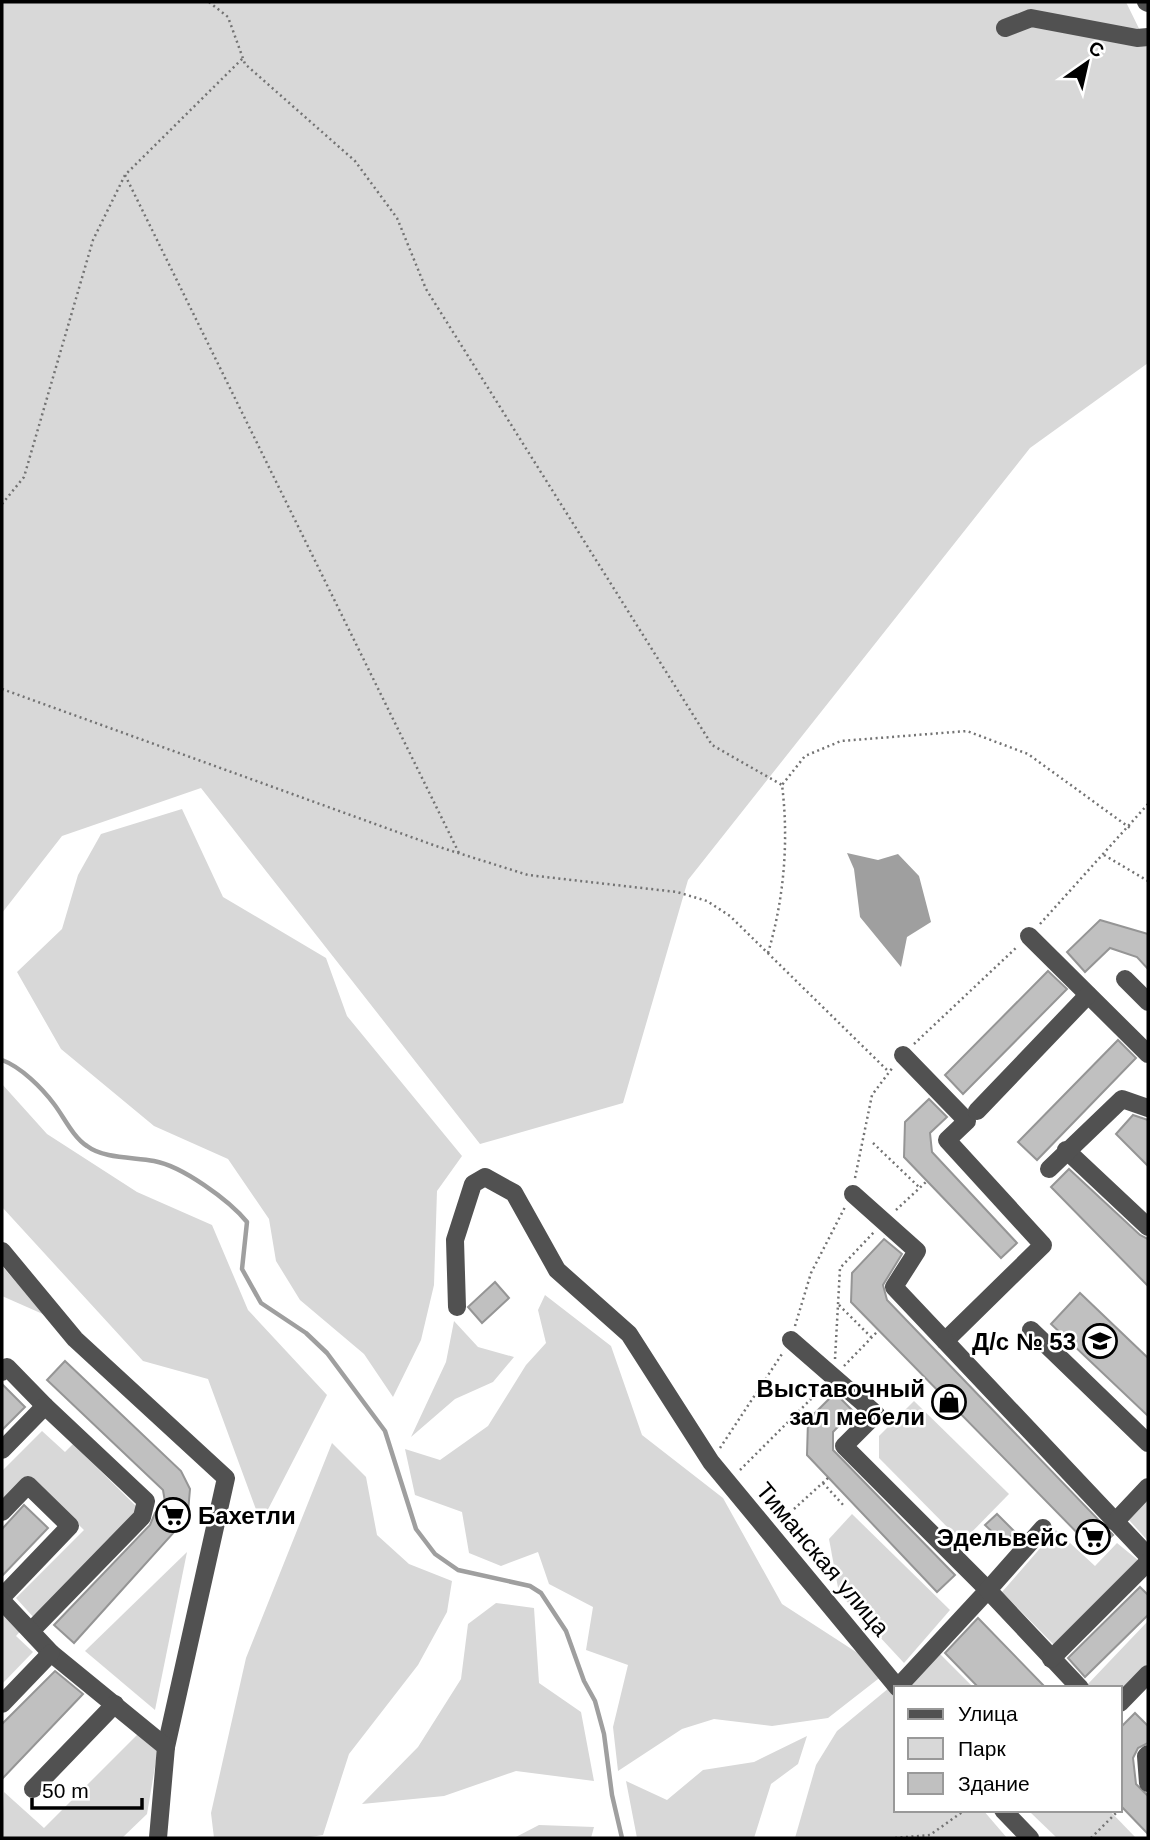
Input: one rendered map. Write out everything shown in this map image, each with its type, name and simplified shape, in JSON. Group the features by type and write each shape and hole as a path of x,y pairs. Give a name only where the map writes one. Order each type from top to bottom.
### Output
{"street":[{"path":"1005,28 1031,18 1137,38 1148,37"},
{"path":"1029,936 1148,1054"},
{"path":"1125,979 1148,1002"},
{"path":"977,1111 1088,995"},
{"path":"903,1055 967,1121 947,1140 1043,1245 945,1342"},
{"path":"1049,1168 1122,1099 1148,1108"},
{"path":"1066,1150 1148,1227"},
{"name":"Тиманская улица","path":"457,1307 455,1240 473,1184 485,1177 514,1193 557,1270 629,1334 710,1462 897,1686"},
{"path":"853,1194 917,1251 894,1287 1148,1556"},
{"path":"2,1251 75,1339 226,1478 166,1747 158,1838"},
{"path":"1031,1330 1148,1443"},
{"path":"791,1340 876,1413 844,1446 988,1590 1078,1686"},
{"path":"2,1372 7,1367 146,1501 142,1517 32,1630"},
{"path":"2,1450 45,1406"},
{"path":"2,1512 28,1485 70,1526 2,1599 51,1653 166,1747"},
{"path":"1115,1522 1148,1487"},
{"path":"899,1686 1043,1528"},
{"path":"1051,1658 1148,1562"},
{"path":"2,1704 51,1653"},
{"path":"1122,1701 1147,1679"},
{"path":"33,1789 115,1704"},
{"path":"1148,1754 1148,1783"},
{"path":"1008,1812 1030,1838"}],"path":[{"path":"209,2 228,17 245,64 355,161 397,218 426,289 712,745 782,785"},
{"path":"2,504 24,477 93,240 125,175 243,58"},
{"path":"125,175 459,853"},
{"path":"2,690 459,853 528,875 603,881 677,892 707,901 730,916 889,1072"},
{"path":"768,954 775,929 784,869 787,821 782,785 805,756 841,741 967,731 1028,754 1130,828"},
{"path":"710,1462 791,1340 811,1273 853,1194 872,1095 903,1055 1029,936 1130,828 1148,804"},
{"path":"1104,855 1148,881"},
{"path":"873,1143 920,1188"},
{"path":"884,1221 927,1181"},
{"path":"838,1303 871,1338"},
{"path":"834,1376 877,1332"},
{"path":"794,1509 828,1478"},
{"path":"823,1483 845,1507"},
{"path":"895,1838 930,1835 962,1812"},
{"path":"1091,1838 1117,1812"}],"green space":[{"path":"2,2 1126,2 1148,47 1148,363 1030,448 688,880 623,1103 480,1144 201,788 62,836 2,913"},
{"path":"182,809 223,897 326,958 347,1016 462,1156 437,1191 434,1285 421,1340 393,1397 364,1354 300,1300 276,1261 269,1219 228,1159 154,1126 61,1049 17,972 62,929 78,875 101,834"},
{"path":"2,1084 47,1134 137,1192 212,1225 248,1310 327,1395 261,1523 208,1379 143,1361 2,1207"},
{"path":"2,1266 45,1315 2,1296"},
{"path":"545,1295 611,1346 642,1435 723,1498 782,1604 887,1672 828,1718 772,1726 714,1719 682,1729 618,1771 613,1727 628,1665 586,1650 593,1607 549,1584 538,1552 501,1566 469,1553 462,1512 415,1495 405,1449 440,1460 488,1426 526,1365 546,1343 538,1310"},
{"path":"454,1321 478,1347 514,1357 493,1382 455,1399 411,1437 446,1362"},
{"path":"914,1401 1009,1494 962,1542 879,1458 879,1436"},
{"path":"42,1431 65,1452 73,1444 141,1511 36,1620 16,1598 84,1530 31,1478 2,1507 2,1471"},
{"path":"332,1443 366,1477 377,1535 409,1564 452,1581 447,1612 418,1665 349,1754 323,1835 304,1838 214,1838 211,1813 246,1658"},
{"path":"1148,1499 1148,1541 1129,1520"},
{"path":"852,1514 950,1610 904,1663 839,1593 829,1539"},
{"path":"1056,1530 1095,1566 1117,1543 1139,1561 1054,1645 1002,1592"},
{"path":"187,1552 155,1710 85,1651"},
{"path":"496,1603 534,1608 539,1683 581,1712 594,1781 516,1771 444,1796 362,1804 418,1747 461,1679 468,1624"},
{"path":"2,1611 25,1626 16,1636 33,1652 2,1684"},
{"path":"1148,1621 1148,1664 1122,1692 1122,1686 1087,1685"},
{"path":"937,1651 972,1686 910,1686 908,1683"},
{"path":"895,1683 894,1812 985,1812 1007,1838 795,1838 816,1765 837,1731"},
{"path":"140,1732 158,1749 147,1814 122,1838 2,1838 4,1792 44,1828"},
{"path":"807,1736 798,1764 771,1784 754,1838 637,1838 626,1781 667,1800 703,1770 754,1762"},
{"path":"1111,1812 1136,1838 1057,1838 1031,1813"},
{"path":"539,1825 594,1827 591,1838 514,1838"}],"shaded area":[{"path":"847,853 878,860 898,854 919,876 931,922 907,937 901,967 860,917 854,869"}],"building":[{"path":"1100,920 1148,934 1148,969 1137,957 1110,948 1085,972 1067,952"},
{"path":"1048,971 1067,989 963,1094 945,1075"},
{"path":"1118,1040 1136,1058 1037,1160 1018,1142"},
{"path":"929,1099 947,1117 930,1133 932,1152 1017,1243 1001,1258 904,1157 905,1122"},
{"path":"1133,1115 1148,1120 1148,1166 1116,1134"},
{"path":"1069,1169 1140,1235 1148,1239 1148,1286 1051,1187"},
{"path":"884,1239 902,1254 883,1285 887,1300 1113,1535 1095,1551 851,1302 852,1273"},
{"path":"495,1282 509,1298 482,1323 468,1307"},
{"name":"Д/с № 53","path":"1080,1293 1148,1358 1148,1416 1051,1324"},
{"path":"65,1361 181,1471 190,1489 188,1512 176,1530 74,1643 54,1625 150,1525 155,1513 165,1502 163,1490 47,1380"},
{"path":"2,1384 25,1407 2,1430"},
{"path":"835,1393 853,1411 833,1432 833,1450 955,1575 937,1592 807,1455 808,1420"},
{"path":"24,1505 48,1528 2,1576 2,1529"},
{"path":"997,1514 1015,1532 1004,1543 985,1525"},
{"path":"1140,1587 1148,1595 1148,1615 1085,1677 1068,1658"},
{"path":"978,1618 1044,1686 977,1686 945,1653"},
{"path":"55,1671 83,1694 2,1779 2,1724"},
{"path":"1135,1713 1148,1726 1148,1743 1138,1748 1133,1758 1136,1784 1148,1796 1148,1834 1122,1807 1122,1726"}],"waterway":[{"path":"2,1060 24,1073 37,1085 87,1146 102,1153 154,1161 178,1170 217,1194 247,1222 242,1269 261,1303 306,1333 327,1353 385,1431 416,1529 435,1554 458,1570 530,1586 541,1593 566,1631 584,1681 595,1701 604,1734 612,1795 622,1838"}],"place":[{"name":"Д/с № 53","path":"1100,1341"},
{"name":"Выставочный зал мебели","path":"949,1402"},
{"name":"Бахетли","path":"173,1515"},
{"name":"Эдельвейс","path":"1093,1537"}]}
